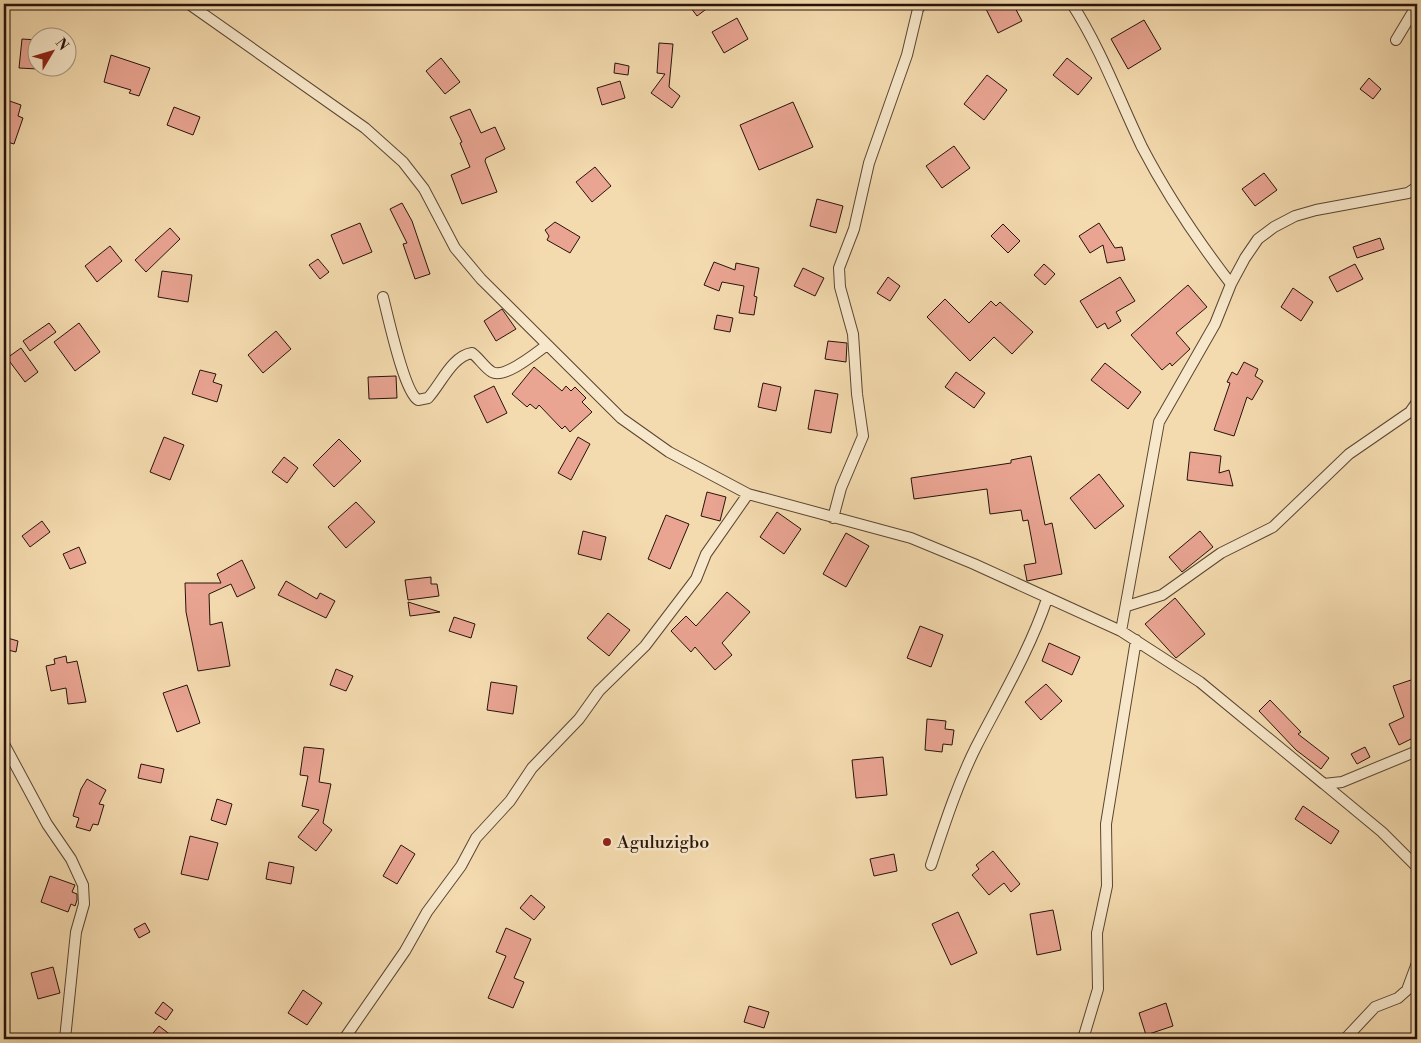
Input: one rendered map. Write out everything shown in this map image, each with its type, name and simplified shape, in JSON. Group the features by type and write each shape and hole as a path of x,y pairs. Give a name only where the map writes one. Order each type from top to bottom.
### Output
{"street":[{"path":"189,4 365,128 403,162 424,190 455,248 481,279 547,345 601,395 621,418 669,452 748,494 911,538 974,564 1047,599 1122,631 1200,682 1382,832 1417,867"},
{"path":"833,518 841,488 863,436 857,394 853,334 840,287 839,268 854,229 879,132 907,55 918,9 922,4"},
{"path":"1072,4 1090,33 1114,89 1144,150 1177,208 1230,284"},
{"path":"1396,40 1417,5"},
{"path":"1122,631 1160,422 1215,324 1230,284 1258,239 1288,220 1316,210 1408,193 1417,187"},
{"path":"383,297 405,378 412,396 418,400 428,398 452,366 466,354 472,353 492,372 501,373 518,365 547,345"},
{"path":"1127,606 1162,595 1221,553 1273,526 1343,460 1410,412 1417,402"},
{"path":"344,1039 405,951 427,912 462,866 476,838 510,801 532,768 579,719 599,691 645,646 696,579 706,554 748,494"},
{"path":"931,865 972,756 1036,632 1047,599"},
{"path":"1083,1039 1098,989 1098,933 1107,886 1106,824 1136,640"},
{"path":"4,744 48,824 71,859 83,885 84,904 76,932 65,1039"},
{"path":"1324,784 1342,782 1417,751"},
{"path":"1345,1039 1375,1007 1398,998 1407,990 1417,962"}],"building":[{"path":"688,4 713,4 697,16"},
{"path":"991,4 1013,4 1022,21 998,33 985,7"},
{"path":"737,18 748,39 724,53 712,32"},
{"path":"1144,20 1161,49 1128,69 1111,39"},
{"path":"22,39 28,39 28,68 19,68"},
{"path":"659,43 673,44 669,87 680,96 672,108 651,93 665,74 657,73"},
{"path":"111,55 150,68 139,96 129,93 131,90 104,82"},
{"path":"441,58 460,82 445,94 426,71"},
{"path":"1067,58 1092,78 1078,95 1053,75"},
{"path":"615,63 629,66 628,75 614,73"},
{"path":"987,75 1007,90 984,120 964,104"},
{"path":"1369,78 1381,89 1373,99 1360,89"},
{"path":"620,81 625,98 602,105 597,88"},
{"path":"4,99 21,105 18,116 23,118 14,144 4,141"},
{"path":"793,102 813,147 759,170 740,125"},
{"path":"174,107 200,117 193,135 167,125"},
{"path":"470,109 481,133 495,127 505,149 486,158 485,161 497,192 462,204 451,175 470,167 460,143 462,142 450,117"},
{"path":"954,146 970,168 942,188 926,166"},
{"path":"595,167 611,186 592,202 576,182"},
{"path":"1264,173 1277,190 1255,206 1242,189"},
{"path":"817,199 843,206 836,233 810,226"},
{"path":"402,203 412,221 430,274 415,279 403,244 407,243 390,209"},
{"path":"555,222 580,237 570,253 547,240 549,236 545,230"},
{"path":"360,223 372,252 343,264 331,235"},
{"path":"1099,223 1115,248 1122,247 1125,260 1107,263 1103,245 1090,253 1079,236"},
{"path":"1003,224 1020,241 1008,253 991,236"},
{"path":"170,228 180,239 146,272 135,260"},
{"path":"1380,238 1384,249 1357,258 1353,247"},
{"path":"110,246 122,261 97,282 85,266"},
{"path":"318,259 329,272 320,279 309,265"},
{"path":"714,262 735,270 736,263 759,268 754,296 757,297 754,315 739,313 744,286 722,282 719,291 704,285"},
{"path":"1044,264 1055,274 1045,285 1034,275"},
{"path":"1355,264 1363,279 1337,292 1329,277"},
{"path":"803,268 824,278 815,296 794,286"},
{"path":"162,271 192,275 188,302 158,297"},
{"path":"888,277 900,286 890,301 877,293"},
{"path":"1120,277 1135,301 1116,312 1121,321 1108,329 1105,323 1097,328 1080,301"},
{"path":"1188,285 1207,307 1176,333 1190,349 1172,366 1170,363 1162,370 1131,335"},
{"path":"1293,288 1313,302 1301,321 1281,307"},
{"path":"945,299 969,323 991,301 996,306 1000,302 1033,332 1012,354 994,337 970,361 927,317"},
{"path":"502,309 516,329 496,341 484,321"},
{"path":"717,315 733,318 730,332 714,329"},
{"path":"49,323 56,332 30,351 23,341"},
{"path":"79,323 100,352 75,371 54,342"},
{"path":"276,331 291,349 263,373 248,355"},
{"path":"828,341 847,343 846,362 825,359"},
{"path":"21,348 38,372 25,382 7,358"},
{"path":"1244,362 1258,369 1255,376 1263,381 1252,400 1247,397 1234,436 1214,430 1230,383 1227,382 1232,372 1237,375"},
{"path":"1105,363 1141,392 1128,409 1091,380"},
{"path":"534,367 562,391 566,386 571,391 575,387 586,398 582,402 592,412 570,432 565,426 562,429 539,405 536,409 530,404 527,407 512,394"},
{"path":"200,370 216,374 213,382 222,385 217,402 192,394"},
{"path":"956,372 985,393 974,408 945,387"},
{"path":"396,376 397,398 369,399 368,377"},
{"path":"763,383 781,387 776,411 758,407"},
{"path":"494,386 507,413 487,423 474,396"},
{"path":"815,390 838,394 831,433 808,429"},
{"path":"164,437 184,445 170,480 150,472"},
{"path":"578,437 590,444 571,480 558,473"},
{"path":"339,439 361,461 334,487 313,465"},
{"path":"1190,452 1221,456 1219,473 1229,470 1233,486 1187,480"},
{"path":"1031,456 1045,525 1052,523 1062,574 1027,581 1024,565 1036,563 1028,520 1023,521 1021,510 990,514 987,489 914,499 911,478 1011,463 1011,460"},
{"path":"284,457 298,468 287,483 272,472"},
{"path":"1099,474 1124,506 1095,529 1070,498"},
{"path":"707,492 726,497 720,521 701,516"},
{"path":"356,502 375,522 346,548 328,527"},
{"path":"777,512 801,529 784,554 760,537"},
{"path":"666,515 689,524 670,569 648,559"},
{"path":"42,521 50,532 30,547 22,536"},
{"path":"583,531 606,537 601,560 578,554"},
{"path":"1200,531 1213,547 1182,572 1169,557"},
{"path":"846,533 869,546 846,587 823,574"},
{"path":"79,547 86,563 70,569 63,554"},
{"path":"242,560 255,588 237,597 231,584 209,594 210,625 222,622 230,666 198,671 186,612 185,583 221,583 217,574"},
{"path":"431,577 431,584 437,584 439,596 408,600 405,580"},
{"path":"286,581 317,599 320,593 335,601 326,618 278,595"},
{"path":"727,592 750,612 722,643 732,655 715,670 695,647 691,652 671,631 686,616 696,626"},
{"path":"1175,598 1205,634 1176,658 1145,624"},
{"path":"408,602 440,612 410,616"},
{"path":"608,613 630,630 609,656 587,638"},
{"path":"454,617 475,624 471,638 449,631"},
{"path":"920,626 943,635 931,667 907,658"},
{"path":"4,637 18,641 16,652 4,649"},
{"path":"1049,643 1080,657 1072,675 1042,661"},
{"path":"66,656 67,663 77,661 86,702 68,704 66,688 51,691 46,666 55,664 54,659"},
{"path":"336,669 353,676 346,691 330,685"},
{"path":"1417,678 1417,736 1399,745 1389,724 1404,717 1393,686"},
{"path":"491,682 517,686 513,714 487,710"},
{"path":"1046,684 1062,701 1041,720 1025,702"},
{"path":"187,685 200,723 177,732 163,693"},
{"path":"1270,700 1301,732 1298,734 1329,758 1321,769 1296,750 1259,711"},
{"path":"927,719 946,721 945,729 954,730 952,745 943,744 942,752 925,750"},
{"path":"304,747 324,749 319,782 331,784 323,823 332,830 316,851 298,837 319,810 302,806 308,776 300,775"},
{"path":"1365,747 1370,757 1357,764 1351,754"},
{"path":"883,757 887,795 856,798 852,760"},
{"path":"141,764 164,769 161,783 138,778"},
{"path":"87,779 106,790 99,804 104,805 98,825 93,824 90,831 76,827 79,818 73,816 81,789"},
{"path":"217,799 232,804 226,825 211,820"},
{"path":"1303,806 1339,831 1331,844 1295,819"},
{"path":"190,836 218,843 208,880 181,874"},
{"path":"401,845 415,854 397,884 383,876"},
{"path":"993,851 1020,884 1011,892 1004,883 989,895 972,875 979,869 976,865"},
{"path":"894,854 897,871 874,876 870,859"},
{"path":"269,862 294,867 291,884 266,879"},
{"path":"50,876 75,885 72,892 77,894 77,900 75,906 71,904 68,912 41,902"},
{"path":"531,895 545,907 534,920 520,908"},
{"path":"1053,910 1061,950 1037,955 1030,914"},
{"path":"958,912 977,953 951,965 932,924"},
{"path":"145,923 150,932 139,938 134,929"},
{"path":"506,928 531,939 514,978 524,982 513,1008 488,998 506,956 496,952"},
{"path":"53,967 60,993 38,999 31,973"},
{"path":"303,990 322,1003 307,1025 288,1013"},
{"path":"163,1002 173,1010 166,1020 155,1013"},
{"path":"1166,1003 1173,1026 1146,1035 1139,1013"},
{"path":"749,1006 769,1012 764,1028 744,1022"},
{"path":"159,1026 176,1039 148,1039"}],"place":[{"name":"Aguluzigbo","path":"607,842"}]}
